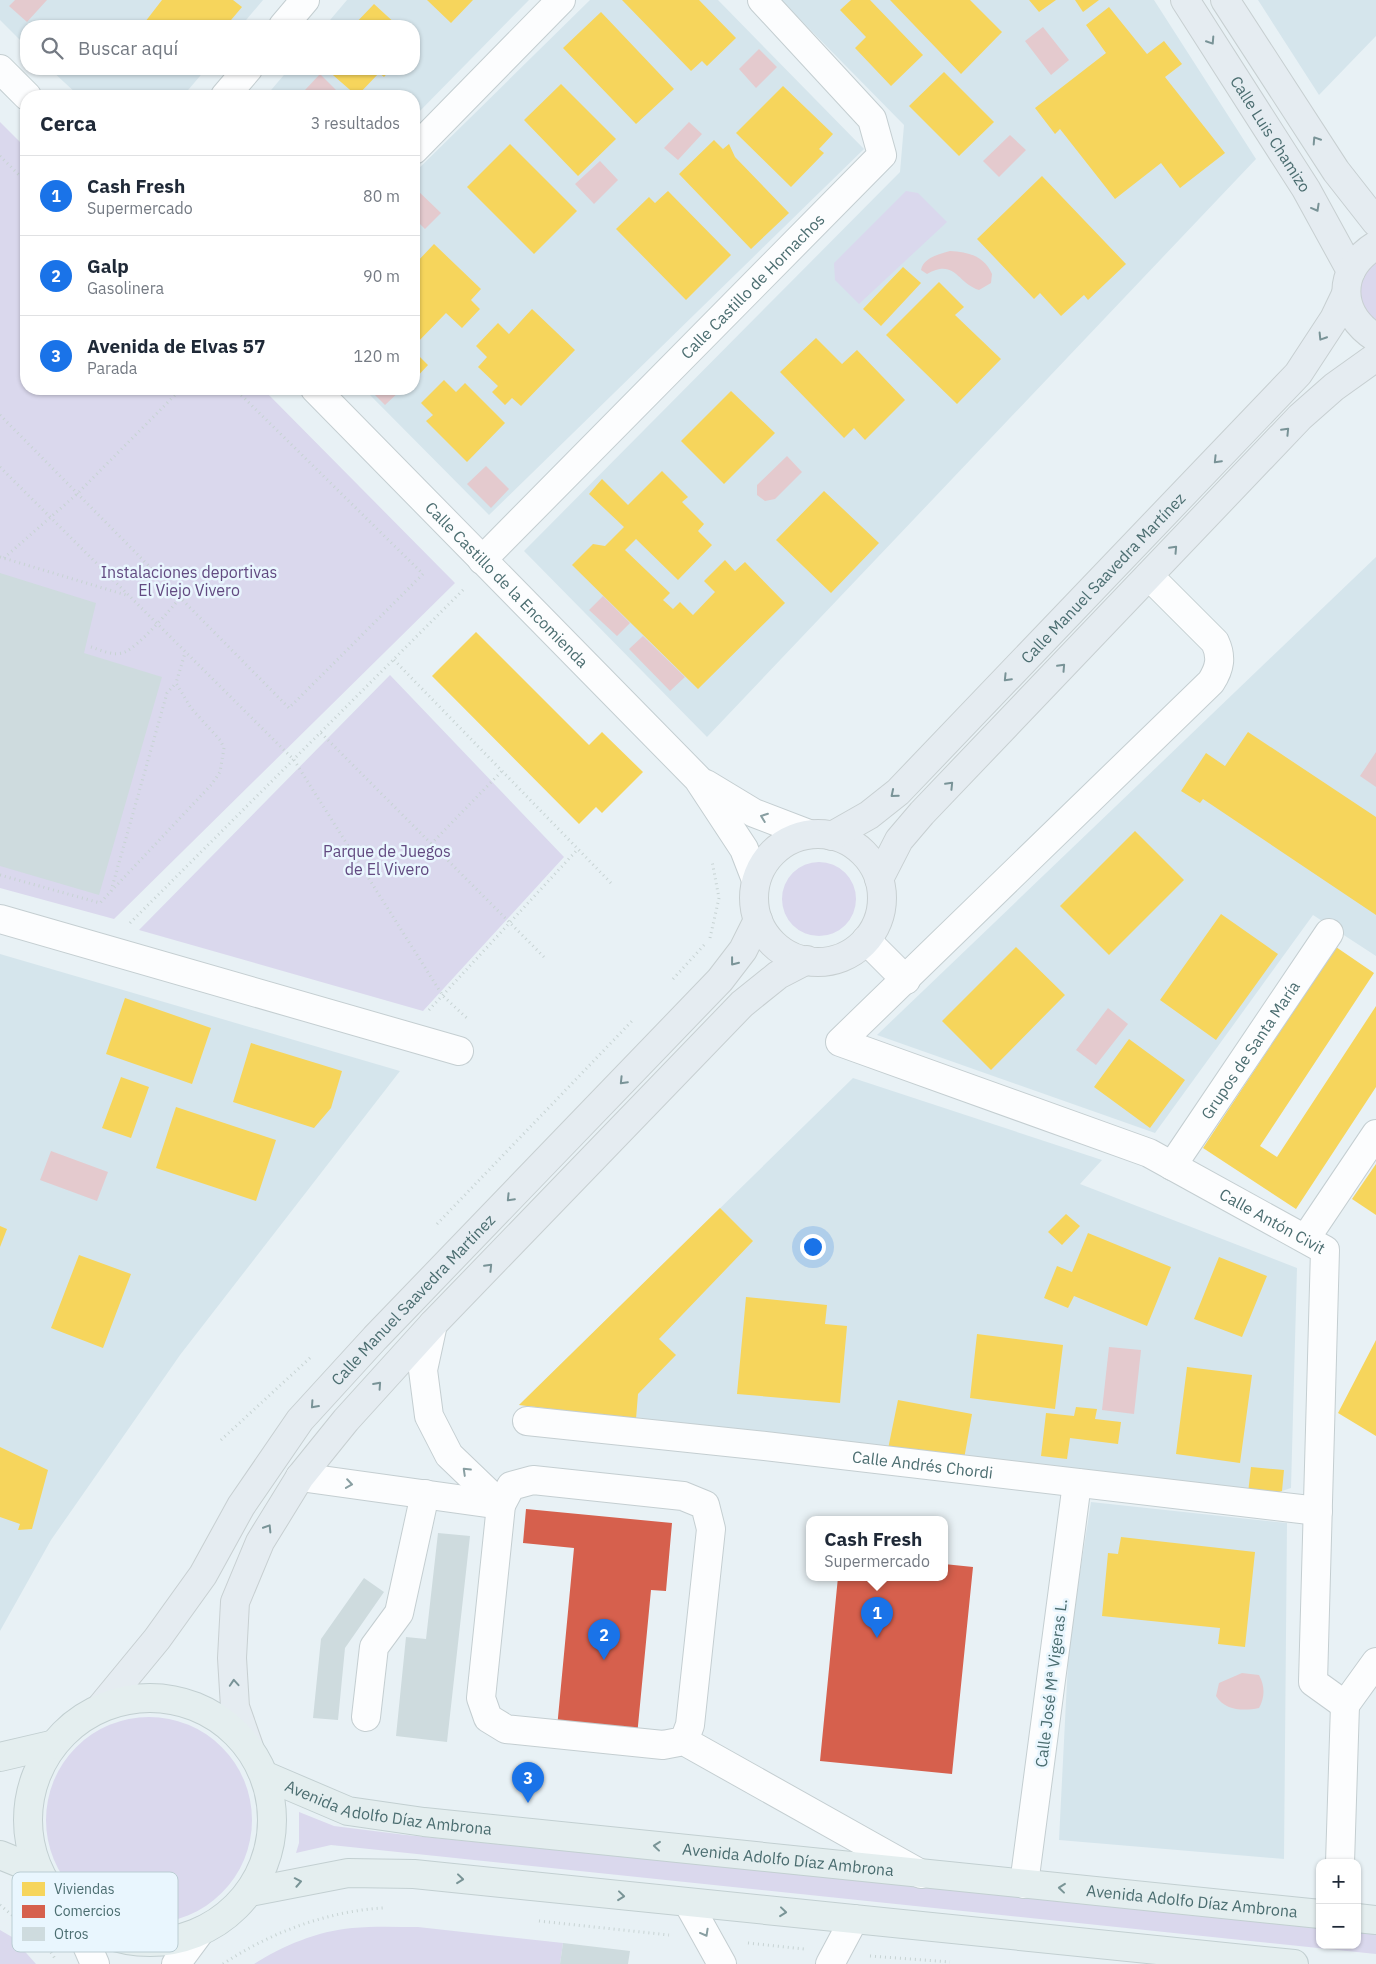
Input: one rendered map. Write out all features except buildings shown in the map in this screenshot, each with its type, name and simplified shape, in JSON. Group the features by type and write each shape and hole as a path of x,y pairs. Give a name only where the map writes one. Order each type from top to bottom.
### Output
{"highway":[{"path":"37,1870 26,1829 30,1788 51,1745 63,1731 101,1707 138,1697 180,1700 224,1721 249,1747 266,1776 273,1807 267,1858 250,1892 231,1913 199,1933 178,1939"},
{"path":"0,1757 51,1745"},
{"name":"Avenida Adolfo Díaz Ambrona","path":"266,1776 348,1811 415,1821 1316,1914"},
{"path":"0,1855 37,1870"},
{"path":"250,1892 348,1873 404,1874 1294,1964"},
{"path":"1361,1918 1376,1920"}],"main road":[{"name":"Calle Luis Chamizo","path":"1185,0 1306,189 1348,283 1349,309 1356,321 1376,338"},
{"path":"1226,0 1336,172 1376,222"},
{"name":"Calle Manuel Saavedra Martínez","path":"821,835 868,815 898,792 1234,443 1298,374 1334,319 1348,283 1364,252 1376,245"},
{"name":"Calle Manuel Saavedra Martínez","path":"879,879 899,840 922,813 1300,417 1334,387 1376,357"},
{"path":"821,835 856,846 874,866 879,879 882,895 881,912 875,927 866,940 849,954 829,961 807,960 782,951 764,932 758,920 754,900 756,880 765,861 780,846 821,835"},
{"name":"Calle Manuel Saavedra Martínez","path":"101,1707 157,1639 203,1575 241,1506 300,1420 382,1331 720,980 743,950 758,920"},
{"name":"Calle Manuel Saavedra Martínez","path":"249,1747 236,1707 232,1658 235,1602 260,1542 300,1477 346,1420 433,1324 742,1004 778,975 807,960"}],"street":[{"path":"288,20 305,0"},
{"path":"420,144 562,0"},
{"name":"Calle Castillo de Hornachos","path":"485,562 882,155 872,118 762,0"},
{"path":"0,69 21,90"},
{"path":"230,90 243,75"},
{"name":"Calle Castillo de la Encomienda","path":"321,395 698,779 744,849 756,880"},
{"path":"866,940 906,980 1211,682 1217,673 1220,652 1215,642 1149,576"},
{"name":"Calle Castillo de la Encomienda","path":"698,779 754,813 821,835"},
{"path":"0,919 460,1051"},
{"name":"Grupos de Santa María","path":"1172,1166 1329,933"},
{"name":"Calle Antón Civit","path":"906,980 840,1042 1148,1153 1325,1250 1313,1682 1345,1705"},
{"path":"1306,1238 1376,1134"},
{"path":"433,1324 423,1370 429,1416 449,1455 501,1505"},
{"name":"Calle Andrés Chordi","path":"527,1421 766,1446 1318,1511"},
{"path":"300,1477 501,1505"},
{"path":"684,1741 690,1725 712,1529 704,1505 683,1496 533,1480 511,1486 501,1505 481,1698 488,1718 506,1729 663,1745 684,1741 921,1874"},
{"name":"Calle José Mª Vigeras L.","path":"1024,1884 1077,1483"},
{"path":"366,1717 374,1647 399,1613 425,1494"},
{"path":"1340,1859 1345,1705 1376,1662"},
{"path":"688,1903 722,1964"},
{"path":"833,1958 854,1919"},
{"path":"176,1964 199,1933"},
{"path":"90,1952 95,1964"}],"path":[{"path":"0,156 20,176"},
{"path":"2,557 78,494 175,395"},
{"path":"0,415 289,708 423,574 241,395"},
{"path":"0,467 294,760 443,996 472,1023"},
{"path":"2,557 128,596"},
{"path":"102,948 394,660 485,562"},
{"path":"91,647 113,654 125,652 157,625 180,598"},
{"path":"111,891 167,693 176,683 186,653"},
{"path":"394,660 611,883"},
{"path":"0,875 100,903 212,784 222,766 224,748 220,740 191,708 176,683"},
{"path":"321,733 544,957"},
{"path":"431,844 502,771"},
{"path":"443,996 578,849"},
{"path":"668,985 711,936 719,898 712,859"},
{"path":"430,1232 634,1020"},
{"path":"221,1440 314,1354"},
{"path":"0,1906 12,1916"},
{"path":"223,1964 240,1952 281,1932 362,1909 388,1908"},
{"path":"538,1921 708,1939 833,1958 955,1962"},
{"path":"51,1952 59,1964"}],"shaded area":[{"path":"0,0 263,0 246,20 20,20 20,40 0,20"},
{"path":"15,0 47,0 29,20 25,20 9,6"},
{"path":"347,0 529,0 420,111 420,90 271,90 284,75 420,75 420,20 330,20"},
{"path":"590,0 718,0 864,149 489,515 370,395 420,395 420,167"},
{"path":"781,0 1154,0 1256,159 707,737 524,551 900,172 904,125"},
{"path":"1258,0 1376,0 1376,36 1319,95"},
{"path":"1043,27 1069,60 1051,75 1025,41"},
{"path":"759,49 777,67 756,88 739,69"},
{"path":"56,75 201,75 188,90 73,90"},
{"path":"321,75 336,90 305,90"},
{"path":"689,122 702,134 678,160 664,148"},
{"path":"1010,135 1026,150 999,177 983,161"},
{"path":"600,161 618,180 594,204 575,184"},
{"path":"420,193 441,213 425,229 420,224"},
{"path":"950,251 963,252 980,259 992,274 991,283 979,290 972,287 950,270 936,270 927,274 921,270 928,260"},
{"path":"375,395 396,395 385,405"},
{"path":"787,456 802,472 775,499 765,501 757,495 757,485"},
{"path":"486,466 509,489 491,508 467,484"},
{"path":"1376,557 1376,956 1313,915 1155,1133 877,1035"},
{"path":"603,596 630,623 617,636 589,610"},
{"path":"643,636 685,677 670,691 629,649"},
{"path":"1376,752 1376,787 1360,776"},
{"path":"0,954 400,1071 180,1355 51,1540 0,1631"},
{"path":"1108,1008 1128,1024 1096,1065 1076,1050"},
{"path":"853,1078 1102,1160 1080,1184 1297,1268 1291,1488 1270,1495 519,1405"},
{"path":"51,1151 108,1172 97,1201 40,1180"},
{"path":"1109,1347 1141,1350 1134,1414 1102,1410"},
{"path":"1091,1502 1287,1523 1284,1859 1059,1840 1069,1642"},
{"path":"1242,1673 1259,1675 1264,1691 1259,1708 1235,1709 1224,1705 1216,1696 1219,1683"}],"green space":[{"name":"Instalaciones deportivas El Viejo Vivero","path":"0,122 20,142 20,395 269,395 455,583 114,919 0,888"},
{"path":"906,191 918,193 947,222 859,304 835,280 834,263"},
{"path":"1376,260 1376,322 1364,306 1361,298 1360,283 1363,275"},
{"name":"Parque de Juegos de El Vivero","path":"390,675 564,857 423,1011 139,930"},
{"path":"812,862 826,862 840,868 850,878 856,892 854,913 840,930 826,936 812,936 798,930 788,920 782,906 782,892 788,878 798,868"},
{"path":"149,1717 169,1719 188,1725 197,1729 222,1747 240,1772 250,1800 250,1840 244,1859 234,1877 222,1893 206,1905 197,1911 178,1918 178,1872 61,1872 48,1840 46,1820 48,1800 54,1781 58,1772 76,1747 101,1729 110,1725 129,1719"},
{"path":"299,1812 334,1826 406,1835 1316,1927 1316,1948 331,1845 296,1853 299,1843"},
{"path":"360,1927 418,1927 563,1943 560,1964 254,1964 288,1945 326,1932"},
{"path":"0,1930 12,1937 12,1952 25,1952 36,1964 0,1964"},
{"path":"1361,1931 1376,1933 1376,1954 1328,1949 1361,1949"}],"place":[{"name":"Cash Fresh","path":"877,1638"},
{"name":"Galp","path":"604,1660"},
{"name":"Avenida de Elvas 57","path":"528,1803"}]}
